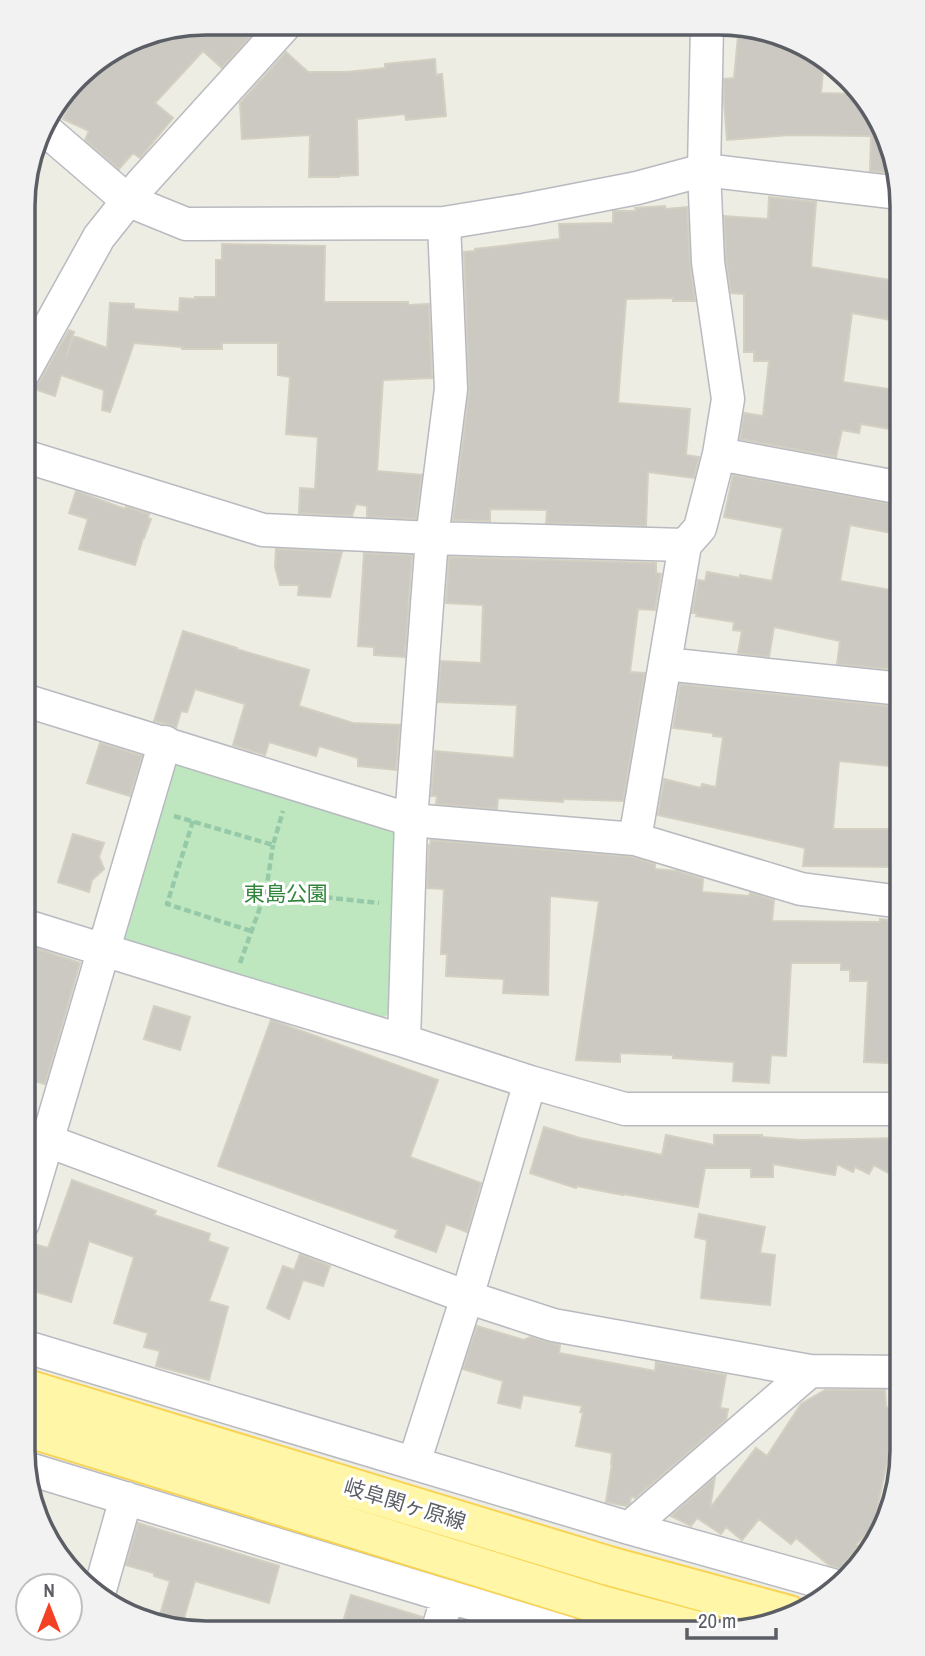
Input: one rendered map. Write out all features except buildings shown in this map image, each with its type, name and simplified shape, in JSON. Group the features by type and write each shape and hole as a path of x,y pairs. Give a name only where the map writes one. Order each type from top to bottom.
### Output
{"main road":[{"name":"岐阜関ヶ原線","path":"35,1392 609,1566 776,1611"},
{"name":"岐阜関ヶ原線","path":"35,1430 598,1604 661,1621"}],"street":[{"path":"35,352 99,237 127,200 276,35"},
{"path":"635,839 685,545 700,528 719,454 727,398 708,262 704,170 707,35"},
{"path":"51,135 127,200 186,224 444,223 637,188 704,170 889,192"},
{"path":"404,1041 411,820 432,538 451,389 444,223"},
{"path":"719,454 890,486"},
{"path":"35,459 263,530 685,545"},
{"path":"665,664 890,688"},
{"path":"35,703 411,820 635,839 801,889 890,900"},
{"path":"165,743 105,950 36,1137 467,1297 553,1325 810,1371 890,1372"},
{"path":"35,929 625,1110 890,1110"},
{"path":"414,1463 467,1297 530,1082"},
{"path":"35,1350 629,1528 826,1583"},
{"path":"629,1528 810,1371"},
{"path":"36,1471 529,1621"},
{"path":"101,1585 125,1498"},
{"path":"440,1621 448,1596"}],"path":[{"path":"230,989 266,891 273,845 291,782"},
{"path":"146,808 273,845"},
{"path":"193,821 167,904 251,931"},
{"path":"266,891 408,905"}],"green space":[{"name":"東島公園","path":"176,762 386,825 397,836 391,1012 380,1020 125,941 119,927 167,769"}]}
